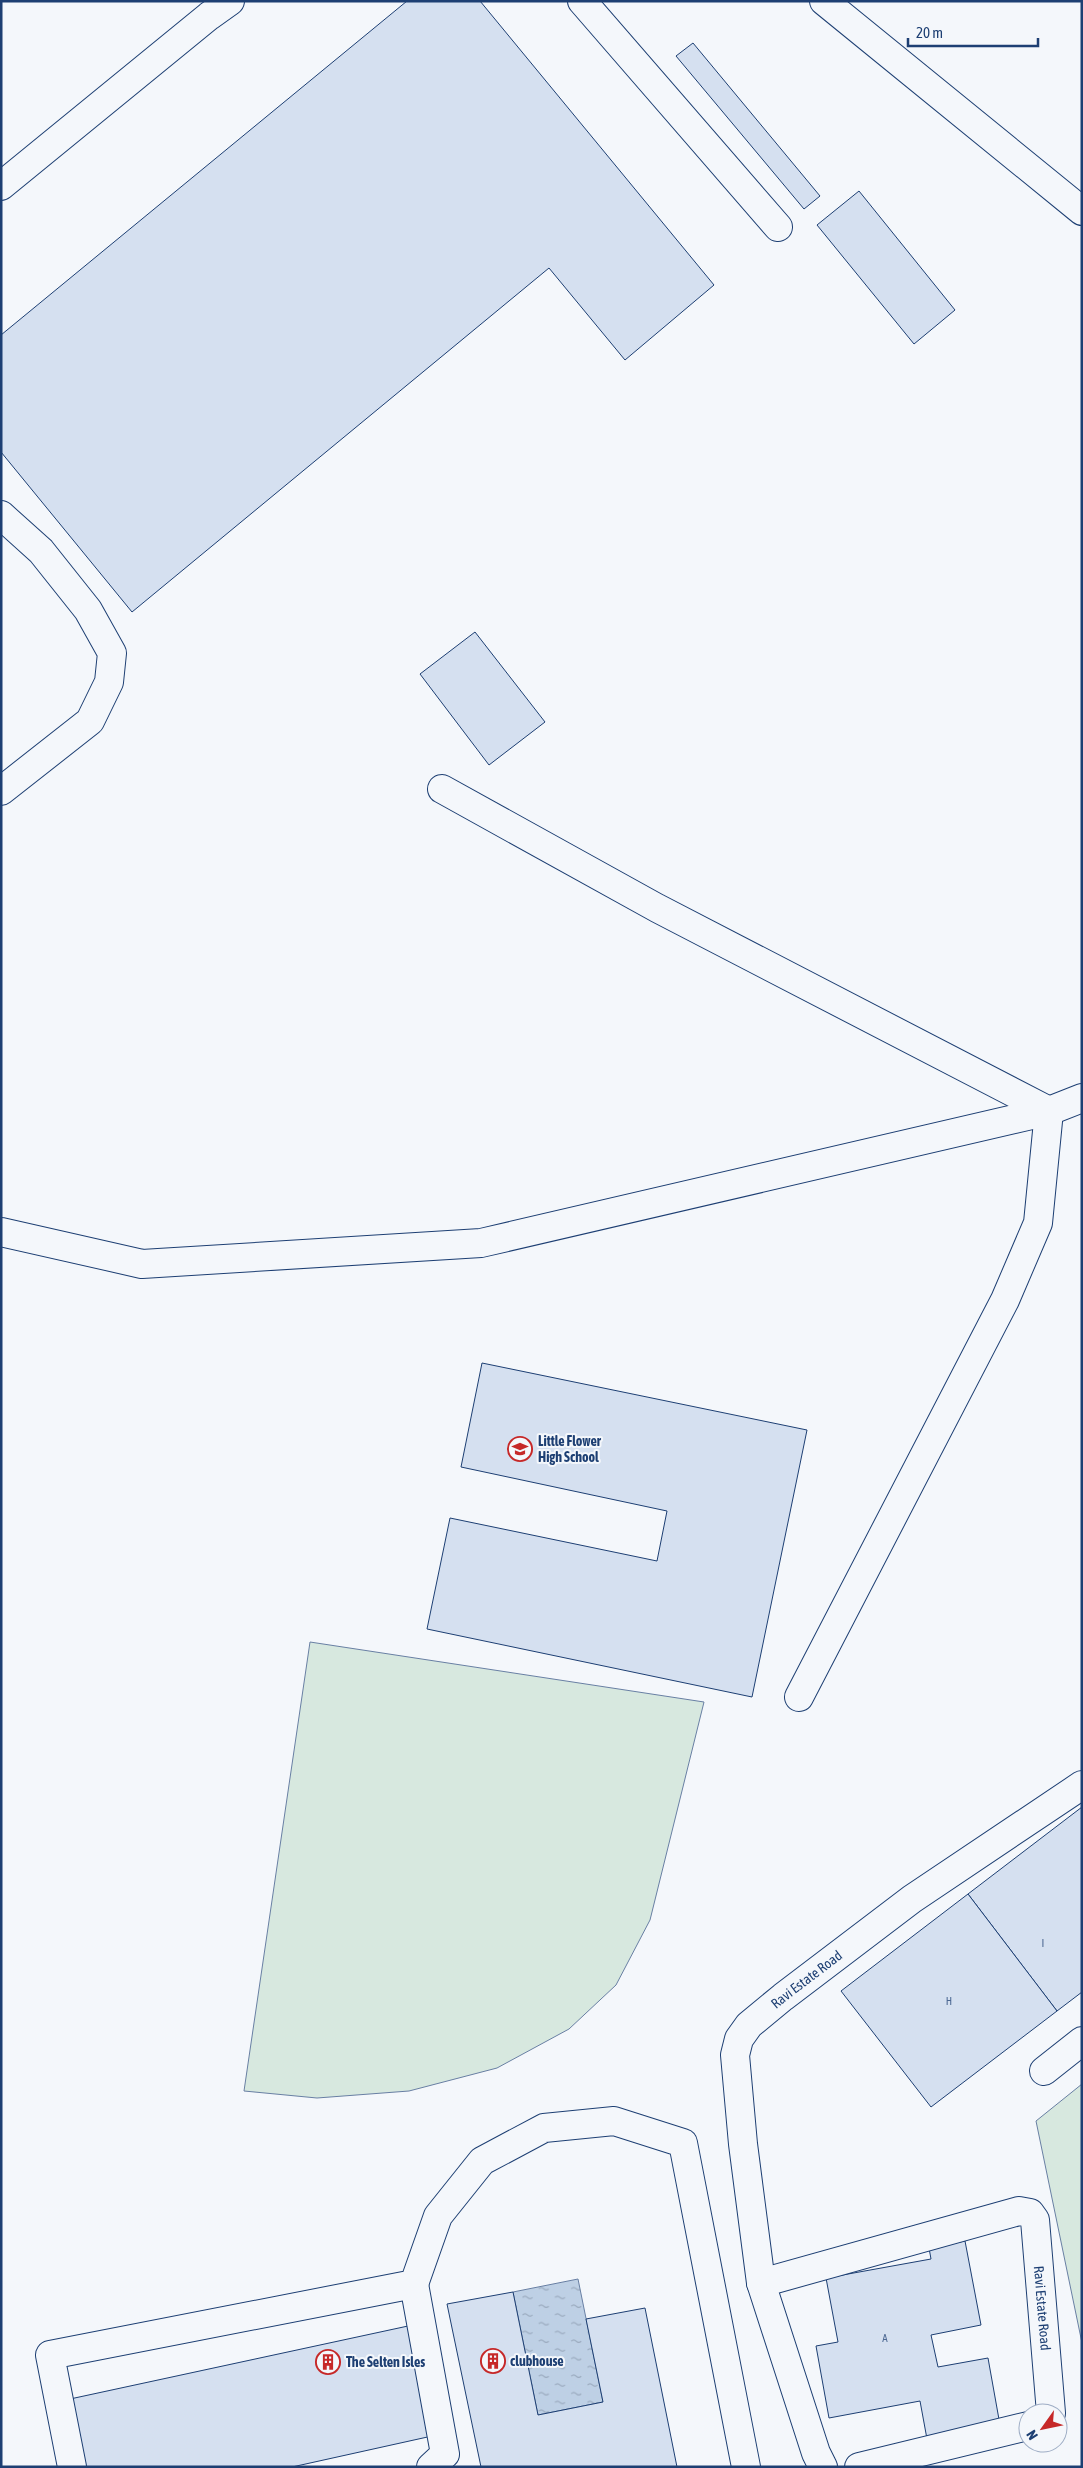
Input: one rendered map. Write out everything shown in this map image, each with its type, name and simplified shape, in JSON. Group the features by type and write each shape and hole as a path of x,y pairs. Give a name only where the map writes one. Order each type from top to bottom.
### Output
{"street":[{"path":"1,186 209,16 230,1"},
{"path":"582,1 778,226"},
{"path":"824,1 1082,211"},
{"path":"1,515 42,551 88,610 112,652 110,682 90,721 1,791"},
{"path":"442,789 657,908 1049,1111"},
{"path":"1,1232 142,1264 481,1243 1049,1111 1082,1098"},
{"path":"799,1697 1005,1300 1038,1223 1049,1111"},
{"name":"Ravi Estate Road","path":"824,2467 816,2452 761,2283 743,2144 735,2055 739,2039 749,2025 857,1940 912,1900 1082,1785"},
{"path":"1044,2070 1082,2041"},
{"path":"431,2467 445,2454 414,2284 438,2216 482,2161 544,2128 614,2122 682,2143 746,2467"},
{"name":"Ravi Estate Road","path":"761,2283 1019,2211 1030,2214 1035,2220 1049,2403"},
{"path":"72,2467 50,2355 414,2284"},
{"path":"859,2467 1018,2428"}],"shaded area":[{"path":"310,1642 704,1702 650,1920 616,1985 569,2029 497,2068 409,2091 317,2098 244,2091"},
{"path":"1082,2084 1082,2343 1036,2121"}],"water":[{"path":"578,2279 603,2402 538,2415 513,2292"}],"building":[{"path":"407,1 480,1 714,285 625,360 549,268 132,612 1,452 1,335"},
{"path":"693,43 820,196 804,209 676,56"},
{"path":"859,191 955,310 914,344 817,225"},
{"path":"475,632 545,722 489,765 420,674"},
{"path":"482,1363 807,1430 752,1697 427,1629 450,1518 657,1561 667,1511 461,1467"},
{"path":"1082,1807 1082,1992 1057,2011 968,1894"},
{"path":"968,1894 1057,2011 931,2107 841,1991"},
{"path":"965,2241 981,2325 931,2335 938,2367 988,2358 1000,2425 927,2439 920,2401 829,2418 816,2346 838,2342 826,2278 931,2259 929,2248"},
{"name":"clubhouse","path":"513,2292 538,2415 603,2402 586,2319 645,2308 677,2467 481,2467 447,2304"},
{"name":"The Selten Isles","path":"408,2326 432,2436 292,2467 85,2467 70,2399"}],"place":[{"name":"Little Flower High School","path":"520,1449"},
{"name":"clubhouse","path":"493,2361"},
{"name":"The Selten Isles","path":"328,2362"}]}
